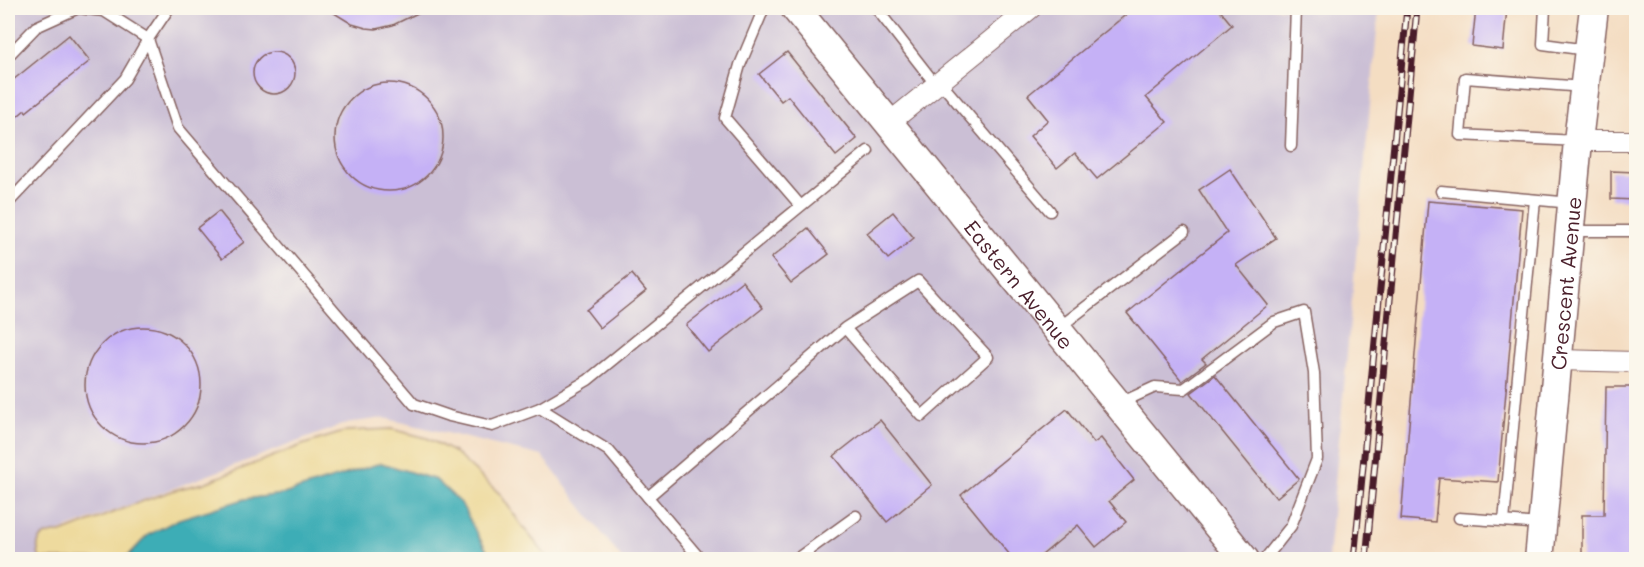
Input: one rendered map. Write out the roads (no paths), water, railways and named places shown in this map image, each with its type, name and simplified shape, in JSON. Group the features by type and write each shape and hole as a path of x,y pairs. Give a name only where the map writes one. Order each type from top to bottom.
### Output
{"main road":[{"name":"Eastern Avenue","path":"795,8 1245,560"},
{"name":"Crescent Avenue","path":"1539,560 1578,141 1594,8"}],"street":[{"path":"890,123 1031,8"},
{"path":"1578,141 1636,141"},
{"path":"1559,360 1636,362"}],"lane":[{"path":"8,56 36,27 78,8 104,11 148,39 178,128 414,404 449,417 492,426 540,408 588,380 800,205 868,152"},
{"path":"8,203 125,79 169,8"},
{"path":"764,8 740,65 725,118 800,205"},
{"path":"876,8 1050,211"},
{"path":"1291,146 1296,8"},
{"path":"1545,8 1543,44 1589,50"},
{"path":"1578,141 1460,135 1465,78 1585,87"},
{"path":"1441,191 1535,200 1571,217 1636,231"},
{"path":"1504,521 1535,200"},
{"path":"1057,329 1184,232"},
{"path":"648,497 845,328 918,281 988,357 922,416 845,328"},
{"path":"1118,404 1155,387 1185,389 1274,322 1304,312 1314,373 1317,459 1291,526 1264,560"},
{"path":"540,408 609,451 701,560"},
{"path":"795,560 856,516"},
{"path":"1459,518 1543,524"}],"water":[{"path":"381,463 436,480 461,503 492,559 118,559 129,555 148,535 179,519 245,499 284,494"}],"railway":[{"path":"1354,560 1407,8"},
{"path":"1366,560 1417,8"}]}
